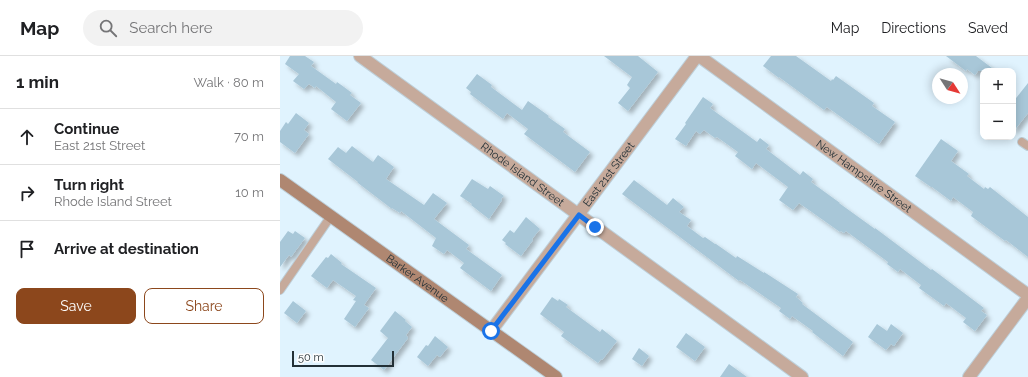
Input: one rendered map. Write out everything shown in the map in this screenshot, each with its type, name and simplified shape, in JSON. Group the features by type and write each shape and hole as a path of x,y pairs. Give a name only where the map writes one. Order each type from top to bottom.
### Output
{"street":[{"name":"Rhode Island Street","path":"360,56 802,377"},
{"name":"East 21st Street","path":"491,331 698,56"},
{"name":"New Hampshire Street","path":"698,56 1028,296"},
{"name":"Barker Avenue","path":"280,180 556,377"},
{"path":"969,377 1028,296"}],"lane":[{"path":"280,290 331,216"}],"building":[{"path":"290,56 305,56 314,62 311,66 336,84 337,82 344,87 352,93 350,95 361,103 347,121 331,109 336,102 316,86 315,88 309,84 304,89 293,81 299,74 285,64"},
{"path":"604,56 638,56 658,72 628,111 618,103 630,88 627,85 632,77"},
{"path":"771,56 796,56 831,81 836,76 874,103 872,106 895,122 879,144 827,107 824,110 763,66"},
{"path":"946,56 976,56 992,68 980,68 980,71 978,71 975,75 968,70 968,68 962,68"},
{"path":"477,74 492,85 491,87 522,110 528,101 565,129 563,132 590,152 575,172 524,134 528,129 507,113 503,119 470,94 471,92 466,88"},
{"path":"1028,83 1028,113 1016,128 1016,104 1016,98"},
{"path":"703,97 713,104 710,108 757,142 760,138 769,145 766,149 800,175 803,171 813,179 811,182 984,308 981,311 987,315 975,331 963,322 966,318 946,303 944,306 919,288 921,285 900,269 898,272 887,264 888,262 846,231 844,233 841,231 840,232 799,203 793,210 779,200 788,187 756,163 752,169 735,156 738,152 717,137 715,138 704,130 700,134 696,131 686,146 675,139"},
{"path":"296,113 309,123 304,130 309,134 295,153 280,142 280,131 286,122 288,124"},
{"path":"941,139 958,151 951,161 969,174 967,176 984,189 985,187 988,189 990,187 1028,217 1028,257 971,216 973,212 953,197 951,201 915,176"},
{"path":"352,146 373,162 378,155 394,167 386,179 424,205 433,193 447,203 434,219 469,245 466,249 502,275 491,291 460,268 464,263 447,250 444,254 432,246 436,238 401,211 400,213 392,209 328,159 338,147 346,153"},
{"path":"472,179 488,189 490,186 504,196 489,219 460,196"},
{"path":"634,180 667,205 673,198 684,207 679,212 691,220 687,226 703,238 705,237 736,258 737,256 798,294 796,297 803,303 802,304 853,342 843,356 812,332 813,331 792,316 790,319 779,311 781,308 740,280 739,281 622,194"},
{"path":"526,217 540,229 521,256 502,240 510,230 514,233"},
{"path":"288,231 293,234 295,231 305,238 291,257 289,255 280,267 280,242"},
{"path":"331,254 342,263 341,264 376,288 364,305 369,308 355,327 344,319 356,301 353,300 356,296 333,280 327,288 311,276 326,257 328,258"},
{"path":"552,297 558,301 559,299 568,305 566,307 600,332 602,329 617,341 598,363 561,336 564,332 540,314"},
{"path":"293,301 306,311 297,323 284,313"},
{"path":"395,311 412,327 406,335 408,338 384,370 371,360 388,338 380,331"},
{"path":"877,324 887,331 891,324 903,333 894,346 891,344 886,350 868,337"},
{"path":"686,333 705,347 695,361 676,347"},
{"path":"435,336 448,347 440,357 437,355 428,366 417,357"},
{"path":"639,348 649,356 642,366 632,359"},
{"path":"729,364 747,377 720,377"}],"route":[{"path":"491,331 579,215 595,227"}]}
